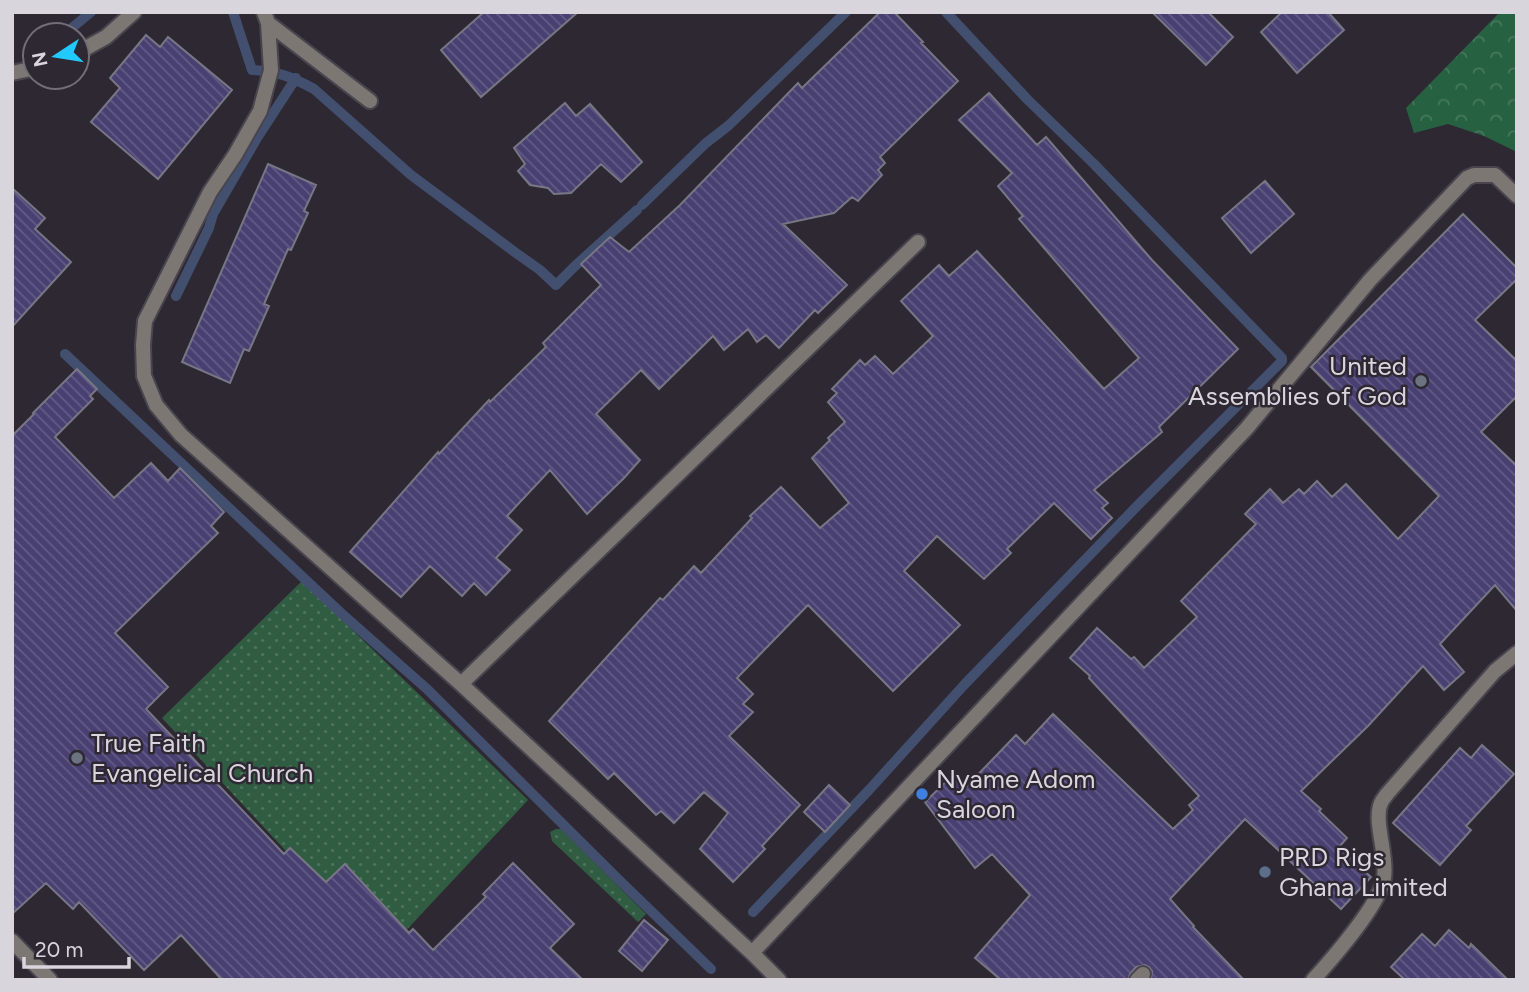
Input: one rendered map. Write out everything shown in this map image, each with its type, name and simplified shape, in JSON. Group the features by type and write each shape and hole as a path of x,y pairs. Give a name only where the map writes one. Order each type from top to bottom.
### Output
{"street":[{"path":"91,45 106,37 134,12"},
{"path":"266,18 370,101"},
{"path":"266,18 271,70 260,111 210,192 145,321 144,376 156,405 181,435 461,684 779,980"},
{"path":"752,953 1247,428 1370,280 1467,178 1474,174 1495,175 1517,196"},
{"path":"461,684 918,242"},
{"path":"1313,980 1373,904 1384,881 1380,804 1495,671 1517,653"},
{"path":"12,941 50,980"}],"green space":[{"path":"1500,12 1517,12 1517,152 1484,136 1448,124 1414,133 1406,108"},
{"path":"302,581 528,800 383,955 162,718"},
{"path":"561,829 646,914 638,922 552,841 550,832"}],"building":[{"path":"484,12 578,12 481,97 441,50"},
{"path":"880,12 894,12 958,81 880,157 885,163 878,170 882,175 858,201 852,197 834,213 783,224 847,285 818,313 815,310 779,348 766,335 757,342 748,329 724,350 713,336 659,389 641,370 596,414 640,460 587,514 550,470 507,516 522,530 496,558 510,570 486,595 474,583 462,596 430,566 401,597 350,552 438,452 439,454 489,400 490,402 546,347 543,343 601,285 581,264 610,237 629,252 680,205 798,83 802,88"},
{"path":"1152,12 1208,12 1233,37 1206,65"},
{"path":"1282,12 1328,12 1344,30 1297,73 1261,32"},
{"path":"146,35 160,47 168,37 232,90 158,179 91,122 120,88 110,78"},
{"path":"989,93 1037,145 1046,137 1152,260 1238,349 1159,427 1162,432 1094,490 1108,503 1102,508 1112,518 1091,539 1054,503 1007,549 1011,553 984,579 937,536 904,571 960,625 893,691 808,605 737,678 753,694 743,704 753,712 729,736 800,805 762,846 765,849 733,882 700,849 728,813 704,792 674,823 661,811 656,815 614,773 608,779 549,721 660,598 663,600 694,566 701,573 752,518 750,516 781,487 820,528 849,503 812,458 845,422 828,402 837,393 832,389 860,360 865,365 875,356 893,374 933,336 901,301 939,265 949,276 977,251 1104,389 1139,358 1019,219 1023,216 998,186 1012,173 959,120"},
{"path":"565,103 576,116 590,104 642,162 621,182 601,164 571,193 554,194 548,188 530,185 518,171 525,164 514,148"},
{"path":"268,164 316,185 304,211 308,213 291,250 288,249 264,304 269,306 249,351 244,349 230,383 182,362"},
{"path":"1265,181 1294,214 1251,253 1222,218"},
{"path":"12,188 45,218 35,229 71,262 12,327"},
{"path":"1463,214 1517,268 1517,279 1475,320 1517,361 1517,396 1481,432 1517,466 1517,611 1495,585 1440,644 1464,672 1444,690 1423,666 1368,726 1301,791 1347,838 1339,847 1371,877 1341,909 1245,819 1170,899 1244,980 1151,980 1152,971 1145,965 1136,967 1128,980 1001,980 975,958 1030,895 992,854 975,868 925,802 952,776 964,789 1016,735 1025,744 1053,714 1173,829 1193,810 1189,805 1199,796 1090,676 1070,658 1097,628 1144,668 1197,617 1181,601 1256,524 1245,514 1270,489 1283,503 1299,489 1304,494 1317,481 1332,497 1346,484 1398,539 1439,496 1311,367"},
{"path":"77,369 97,389 90,396 93,399 55,437 114,498 151,463 168,481 180,468 224,512 211,526 218,533 115,633 168,687 146,709 284,854 290,848 326,882 345,864 409,933 413,929 433,950 486,897 483,894 513,863 574,924 550,948 583,980 222,980 181,935 144,970 79,902 73,909 46,883 12,914 12,436"},
{"path":"1482,745 1514,774 1466,826 1471,830 1440,865 1393,823 1460,748 1471,758"},
{"path":"829,785 850,805 825,832 804,812"},
{"path":"644,920 668,940 642,971 619,951"},
{"path":"1449,930 1469,948 1471,944 1508,980 1405,980 1391,967 1422,934 1435,946"}],"waterway":[{"path":"80,21 91,12"},
{"path":"233,12 252,70 284,75 314,89 411,175 540,270 556,285 637,210"},
{"path":"642,205 846,12"},
{"path":"753,912 964,685 1282,361 946,12"},
{"path":"176,296 209,228 213,214 296,78"},
{"path":"65,354 341,613 427,689 711,969"}],"place":[{"name":"United Assemblies of God","path":"1421,381"},
{"name":"True Faith Evangelical Church","path":"77,758"},
{"name":"Nyame Adom Saloon","path":"922,794"},
{"name":"PRD Rigs Ghana Limited","path":"1265,872"}]}
